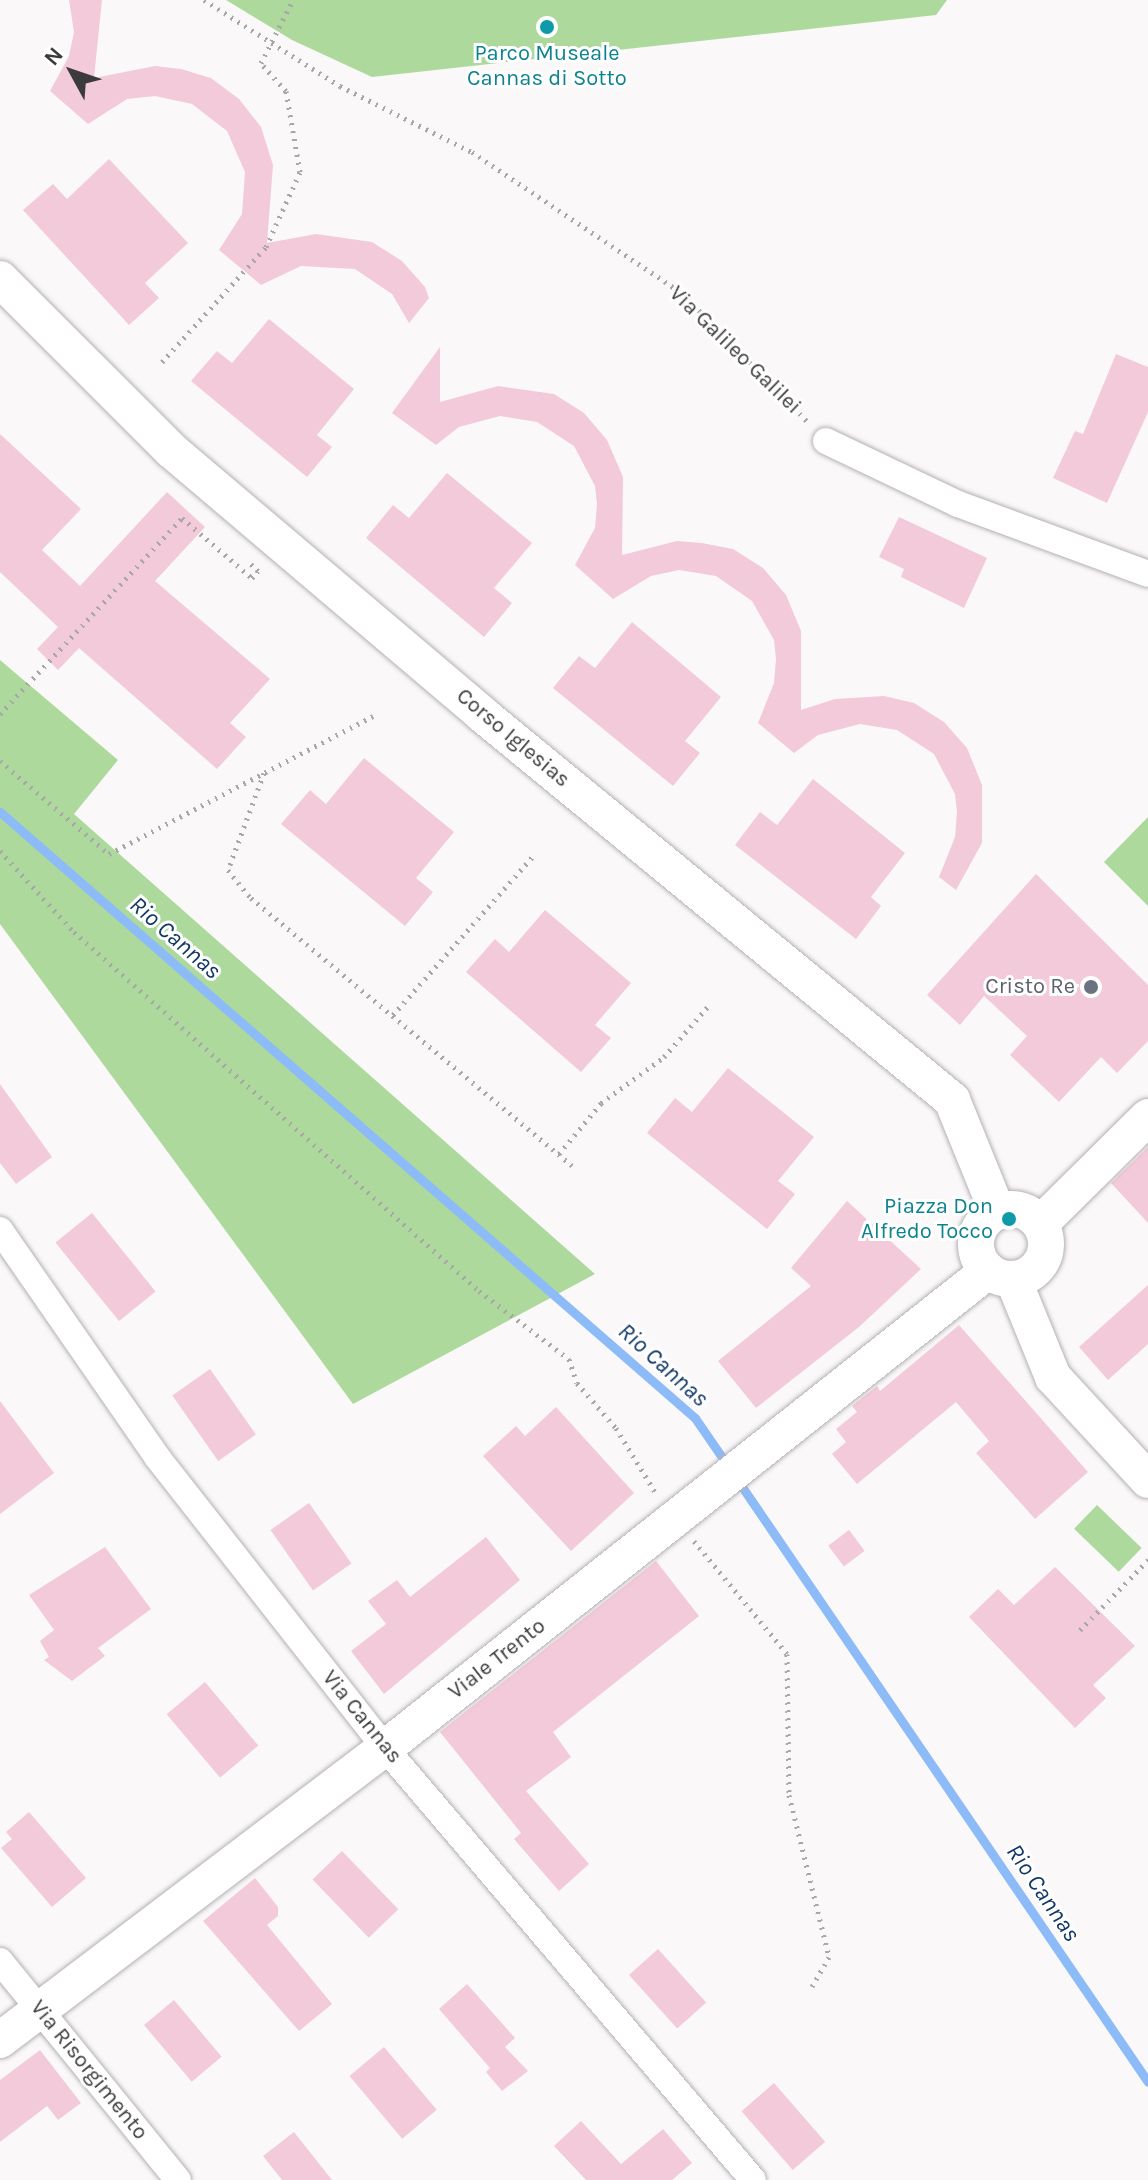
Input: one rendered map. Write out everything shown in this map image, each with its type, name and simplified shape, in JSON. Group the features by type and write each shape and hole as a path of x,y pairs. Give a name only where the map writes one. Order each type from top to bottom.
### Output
{"main road":[{"name":"Corso Iglesias","path":"0,279 171,450 483,715 952,1100 997,1211"},
{"path":"1040,1224 1148,1117"},
{"path":"1001,1275 1032,1272 1044,1254 1040,1224 1021,1210 997,1211 976,1239 980,1262 1001,1275 1053,1377 1148,1480"},
{"name":"Viale Trento","path":"0,2040 385,1748 770,1442 1001,1275"}],"street":[{"path":"826,441 958,504 1148,574"},
{"name":"Via Cannas","path":"0,1230 157,1457 385,1748 753,2180"},
{"name":"Via Risorgimento","path":"0,1961 178,2180"}],"path":[{"name":"Via Galileo Galilei","path":"204,0 340,86 472,152 682,293 826,441"},
{"path":"162,362 266,247 300,172 286,91 261,63 293,0"},
{"path":"0,714 182,518 252,578 258,571 236,551"},
{"path":"0,761 109,854 373,716"},
{"path":"264,773 228,870 251,898 572,1165"},
{"path":"0,851 74,932 479,1291 569,1359 577,1383 616,1428 657,1495"},
{"path":"393,1015 534,855"},
{"path":"559,1154 601,1103 664,1057 710,1004"},
{"path":"683,1528 787,1654 789,1795 829,1957 812,1987"},
{"path":"1080,1630 1148,1560"}],"green space":[{"name":"Parco Museale Cannas di Sotto","path":"226,0 947,0 936,15 372,77 292,40"},
{"path":"0,660 118,760 74,814 595,1274 353,1404 0,924"},
{"path":"1148,817 1148,906 1104,862"},
{"path":"1097,1505 1142,1548 1119,1572 1074,1529"}],"building":[{"path":"69,0 102,0 94,78 155,66 181,69 211,78 239,99 261,127 273,165 267,243 316,234 372,242 402,261 425,287 429,298 409,323 392,294 355,269 301,266 261,285 219,250 242,214 245,172 227,131 192,104 155,96 127,99 88,124 50,91 69,56 74,32"},
{"path":"109,159 188,243 145,283 159,298 129,325 23,210 53,184 67,199"},
{"path":"269,319 354,389 317,435 332,447 307,477 191,381 217,351 232,363"},
{"path":"440,347 440,402 498,386 554,394 584,413 607,440 623,477 622,555 677,541 702,543 733,549 763,568 786,595 801,631 801,710 835,699 884,696 914,703 944,722 967,748 982,785 982,843 956,890 939,877 955,837 957,812 955,794 934,754 897,730 860,724 818,735 794,753 758,723 774,683 776,659 774,640 752,601 716,576 679,570 651,576 613,599 575,565 595,528 597,504 595,486 574,446 537,422 500,416 459,427 436,445 392,413"},
{"path":"1116,354 1148,367 1148,412 1107,503 1053,478 1075,431 1083,434"},
{"path":"0,434 81,509 42,550 80,586 167,492 205,527 155,581 270,679 230,723 246,737 217,769 79,648 58,670 37,649 58,627 0,572"},
{"path":"447,473 532,543 494,588 512,603 484,637 366,538 393,505 409,518"},
{"path":"899,517 987,558 964,608 901,577 904,569 879,557"},
{"path":"632,622 721,697 685,741 700,753 673,786 553,688 579,656 595,668"},
{"path":"364,758 454,832 416,878 433,892 405,926 281,824 310,790 326,804"},
{"path":"813,779 905,853 871,897 881,906 856,939 735,845 760,812 777,825"},
{"name":"Cristo Re","path":"1036,874 1148,985 1148,1041 1117,1073 1101,1057 1059,1102 1010,1055 1027,1036 984,996 960,1025 927,995"},
{"path":"545,910 631,983 595,1025 611,1038 581,1072 466,972 495,939 509,952"},
{"path":"728,1068 814,1137 778,1181 795,1194 767,1229 647,1133 675,1098 692,1112"},
{"path":"0,1084 52,1157 16,1184 0,1163"},
{"path":"1148,1147 1148,1223 1111,1183"},
{"path":"847,1201 921,1269 859,1327 756,1408 718,1361 811,1286 791,1268"},
{"path":"92,1213 156,1291 119,1321 55,1243"},
{"path":"1148,1285 1148,1344 1108,1380 1079,1347"},
{"path":"959,1325 1088,1472 1035,1519 976,1453 989,1441 956,1402 857,1484 832,1454 846,1442 836,1429 857,1412 852,1406 877,1386 880,1391"},
{"path":"210,1369 256,1435 218,1461 172,1395"},
{"path":"0,1401 54,1473 0,1514"},
{"path":"556,1407 634,1493 571,1551 483,1456 516,1426 525,1436"},
{"path":"309,1503 351,1564 313,1591 270,1530"},
{"path":"849,1530 865,1551 844,1566 828,1546"},
{"path":"486,1537 520,1580 384,1694 351,1651 386,1624 368,1601 397,1580 410,1597"},
{"path":"105,1547 151,1609 98,1648 105,1656 72,1681 44,1660 49,1657 40,1641 54,1630 29,1595"},
{"path":"656,1561 699,1616 553,1732 571,1757 526,1791 589,1864 559,1891 514,1839 521,1833 440,1732"},
{"path":"1055,1567 1135,1646 1093,1685 1106,1698 1075,1728 969,1617 998,1589 1014,1605"},
{"path":"205,1682 258,1746 220,1778 167,1714"},
{"path":"29,1812 86,1878 52,1907 1,1848 12,1839 6,1832"},
{"path":"342,1851 398,1909 369,1938 313,1879"},
{"path":"255,1878 278,1907 278,1916 267,1925 332,2004 299,2031 203,1921"},
{"path":"658,1949 706,2003 677,2029 629,1975"},
{"path":"467,1984 515,2038 505,2047 528,2071 502,2091 486,2072 490,2068 439,2009"},
{"path":"174,2000 222,2057 192,2082 144,2025"},
{"path":"384,2047 437,2110 402,2139 350,2076"},
{"path":"40,2050 81,2103 58,2120 47,2106 0,2142 0,2080"},
{"path":"774,2083 825,2142 793,2170 742,2111"},
{"path":"581,2121 621,2164 663,2129 692,2163 672,2180 586,2180 554,2146"},
{"path":"294,2132 332,2180 282,2180 263,2156"}],"waterway":[{"name":"Rio Cannas","path":"0,812 695,1418 728,1466"},
{"name":"Rio Cannas","path":"736,1478 1148,2082"}],"place":[{"name":"Parco Museale Cannas di Sotto","path":"547,27"},
{"name":"Cristo Re","path":"1091,987"},
{"name":"Piazza Don Alfredo Tocco","path":"1009,1219"}]}
